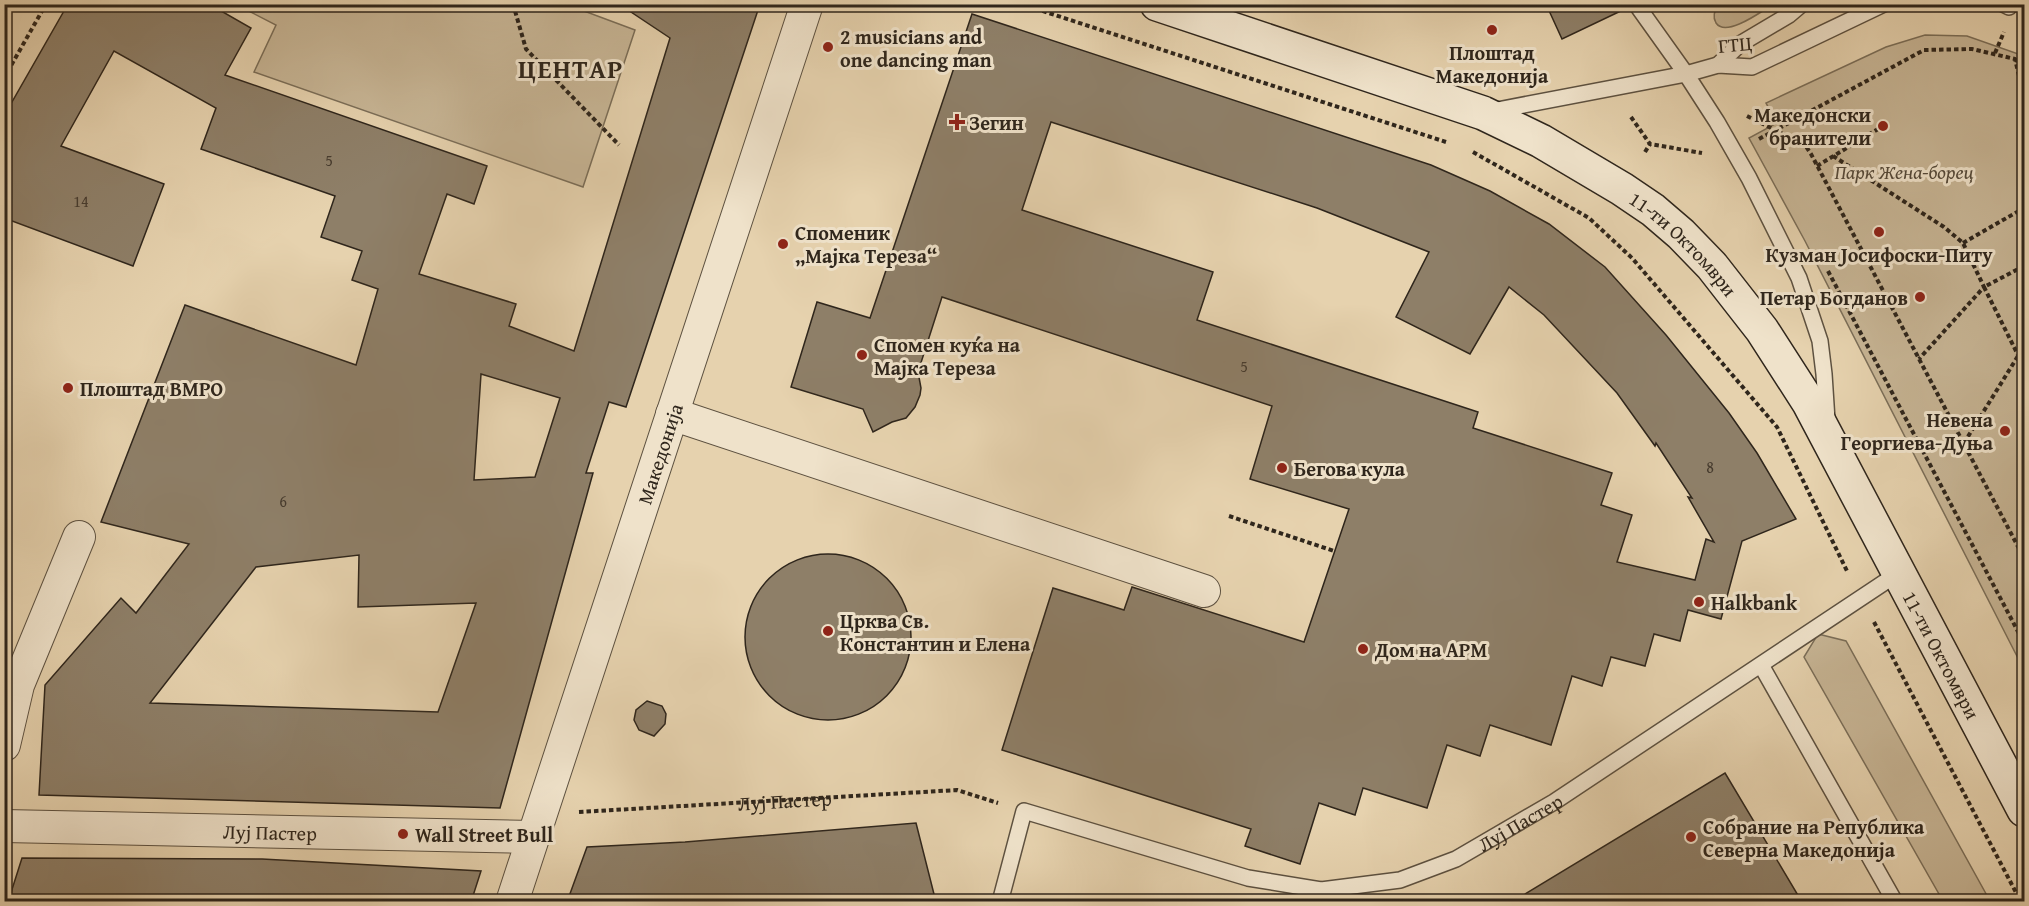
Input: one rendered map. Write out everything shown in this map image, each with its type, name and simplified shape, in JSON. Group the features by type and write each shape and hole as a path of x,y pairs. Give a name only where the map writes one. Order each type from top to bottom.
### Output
{"street":[{"name":"Македонија","path":"512,902 807,4"},
{"name":"11-ти Октомври","path":"1157,4 1483,113 1541,141 1622,189 1653,210 1681,234 1712,266 1762,330 1791,373 1827,435 2025,810"},
{"path":"672,414 1204,591"},
{"path":"4,745 18,685 80,537"},
{"name":"Луј Пастер","path":"4,826 537,825"}],"lane":[{"name":"11-ти Октомври","path":"1636,4 1717,122 1749,178 1799,278 1820,341 1827,435"},
{"path":"1718,65 1740,44 1775,24 1802,4"},
{"name":"ГТЦ","path":"1483,113 1686,74 1718,65 1752,67 1884,4"},
{"name":"Луј Пастер","path":"1024,811 1248,878 1278,884 1321,890 1400,880 1456,859 1554,802 1900,572"},
{"path":"1761,665 1895,902"},
{"path":"1000,902 1024,811"}],"path":[{"path":"4,78 46,4"},
{"path":"513,4 526,49 619,145"},
{"path":"1022,4 1447,142"},
{"path":"1755,132 1758,140 1924,50 1972,49 2025,63"},
{"path":"2015,59 2025,97"},
{"path":"1751,124 1747,116 1804,145 2025,558"},
{"path":"1631,117 1650,144 1704,154"},
{"path":"1817,166 1883,126"},
{"path":"1645,152 1650,144"},
{"path":"1470,150 1589,218 1632,258 1777,427 1862,598 2021,902"},
{"path":"1833,156 1944,227 1963,243 2025,367"},
{"path":"1963,243 2025,208"},
{"path":"1825,266 2025,643"},
{"path":"1919,359 1984,287 2025,266"},
{"path":"1964,443 2018,356"},
{"path":"1229,516 1334,551"},
{"name":"Луј Пастер","path":"537,825 957,790 1024,811"}],"green space":[{"path":"1718,4 1772,5 1744,22 1721,27 1714,18"},
{"path":"237,5 568,5 635,30 583,187 254,72 276,25"},
{"name":"Парк Жена-борец","path":"1925,35 1967,36 2024,56 2024,670 1805,241 1749,138 1777,123 1766,103 1886,47"},
{"path":"1818,634 1846,641 1990,901 1943,901 1804,657"}],"building":[{"path":"68,4 209,4 251,28 225,75 487,166 474,204 447,194 419,274 516,304 509,326 574,351 670,38 619,4 760,4 626,407 609,402 586,473 593,473 500,808 39,795 45,685 121,598 136,613 189,544 101,522 185,305 356,365 378,289 352,280 362,251 321,237 335,196 201,149 216,108 114,51 61,146 164,184 133,266 4,218 4,116","holes":["481,374 560,398 535,477 474,480","359,555 358,607 476,603 438,712 150,703 256,567"]},
{"path":"1546,4 1626,4 1627,8 1562,39"},
{"path":"972,14 1431,165 1490,191 1549,224 1605,267 1666,335 1729,413 1757,453 1796,519 1742,541 1721,619 1688,610 1680,641 1654,634 1645,666 1611,657 1602,686 1572,676 1551,745 1490,725 1480,756 1447,745 1427,808 1363,788 1355,815 1319,803 1300,864 1245,846 1251,829 1002,750 1053,588 1124,610 1132,587 1304,642 1349,509 1250,479 1272,406 942,297 918,372 921,388 915,407 906,418 873,432 863,409 791,387 817,302 870,318","holes":["1051,122 1317,208 1429,252 1396,317 1470,354 1509,287 1544,315 1617,393 1655,446 1656,443 1692,498 1688,497 1714,542 1706,539 1695,580 1617,562 1632,515 1601,505 1612,473 1473,428 1478,412 1197,320 1213,272 1022,210"]},
{"name":"Црква Св. Константин и Елена","path":"828,554 844,555 860,560 887,578 905,605 910,621 910,653 905,669 887,696 860,714 844,719 828,720 812,719 796,714 769,696 751,669 746,653 745,637 746,621 751,605 769,578 796,560 812,555"},
{"path":"647,701 662,706 666,714 665,724 654,736 639,730 634,720 636,710"},
{"name":"Собрание на Република Северна Македонија","path":"1725,773 1802,902 1512,902"},
{"path":"916,823 936,902 567,902 587,847 685,842"},
{"path":"22,858 262,859 481,871 471,902 8,902"}],"place":[{"name":"Плоштад Македонија","path":"1492,30"},
{"name":"2 musicians and one dancing man","path":"828,47"},
{"name":"Зегин","path":"957,122"},
{"name":"Македонски бранители","path":"1883,126"},
{"name":"Кузман Јосифоски-Питу","path":"1879,232"},
{"name":"Споменик „Мајка Тереза“","path":"783,244"},
{"name":"Петар Богданов","path":"1920,297"},
{"name":"Спомен куќа на Мајка Тереза","path":"862,355"},
{"name":"Плоштад ВМРО","path":"68,388"},
{"name":"Невена Георгиева-Дуња","path":"2005,431"},
{"name":"Бегова кула","path":"1282,468"},
{"name":"Halkbank","path":"1699,602"},
{"name":"Црква Св. Константин и Елена","path":"828,631"},
{"name":"Дом на АРМ","path":"1363,649"},
{"name":"Wall Street Bull","path":"403,834"},
{"name":"Собрание на Република Северна Македонија","path":"1691,837"}],"district":[{"name":"ЦЕНТАР","path":"571,68"}]}
